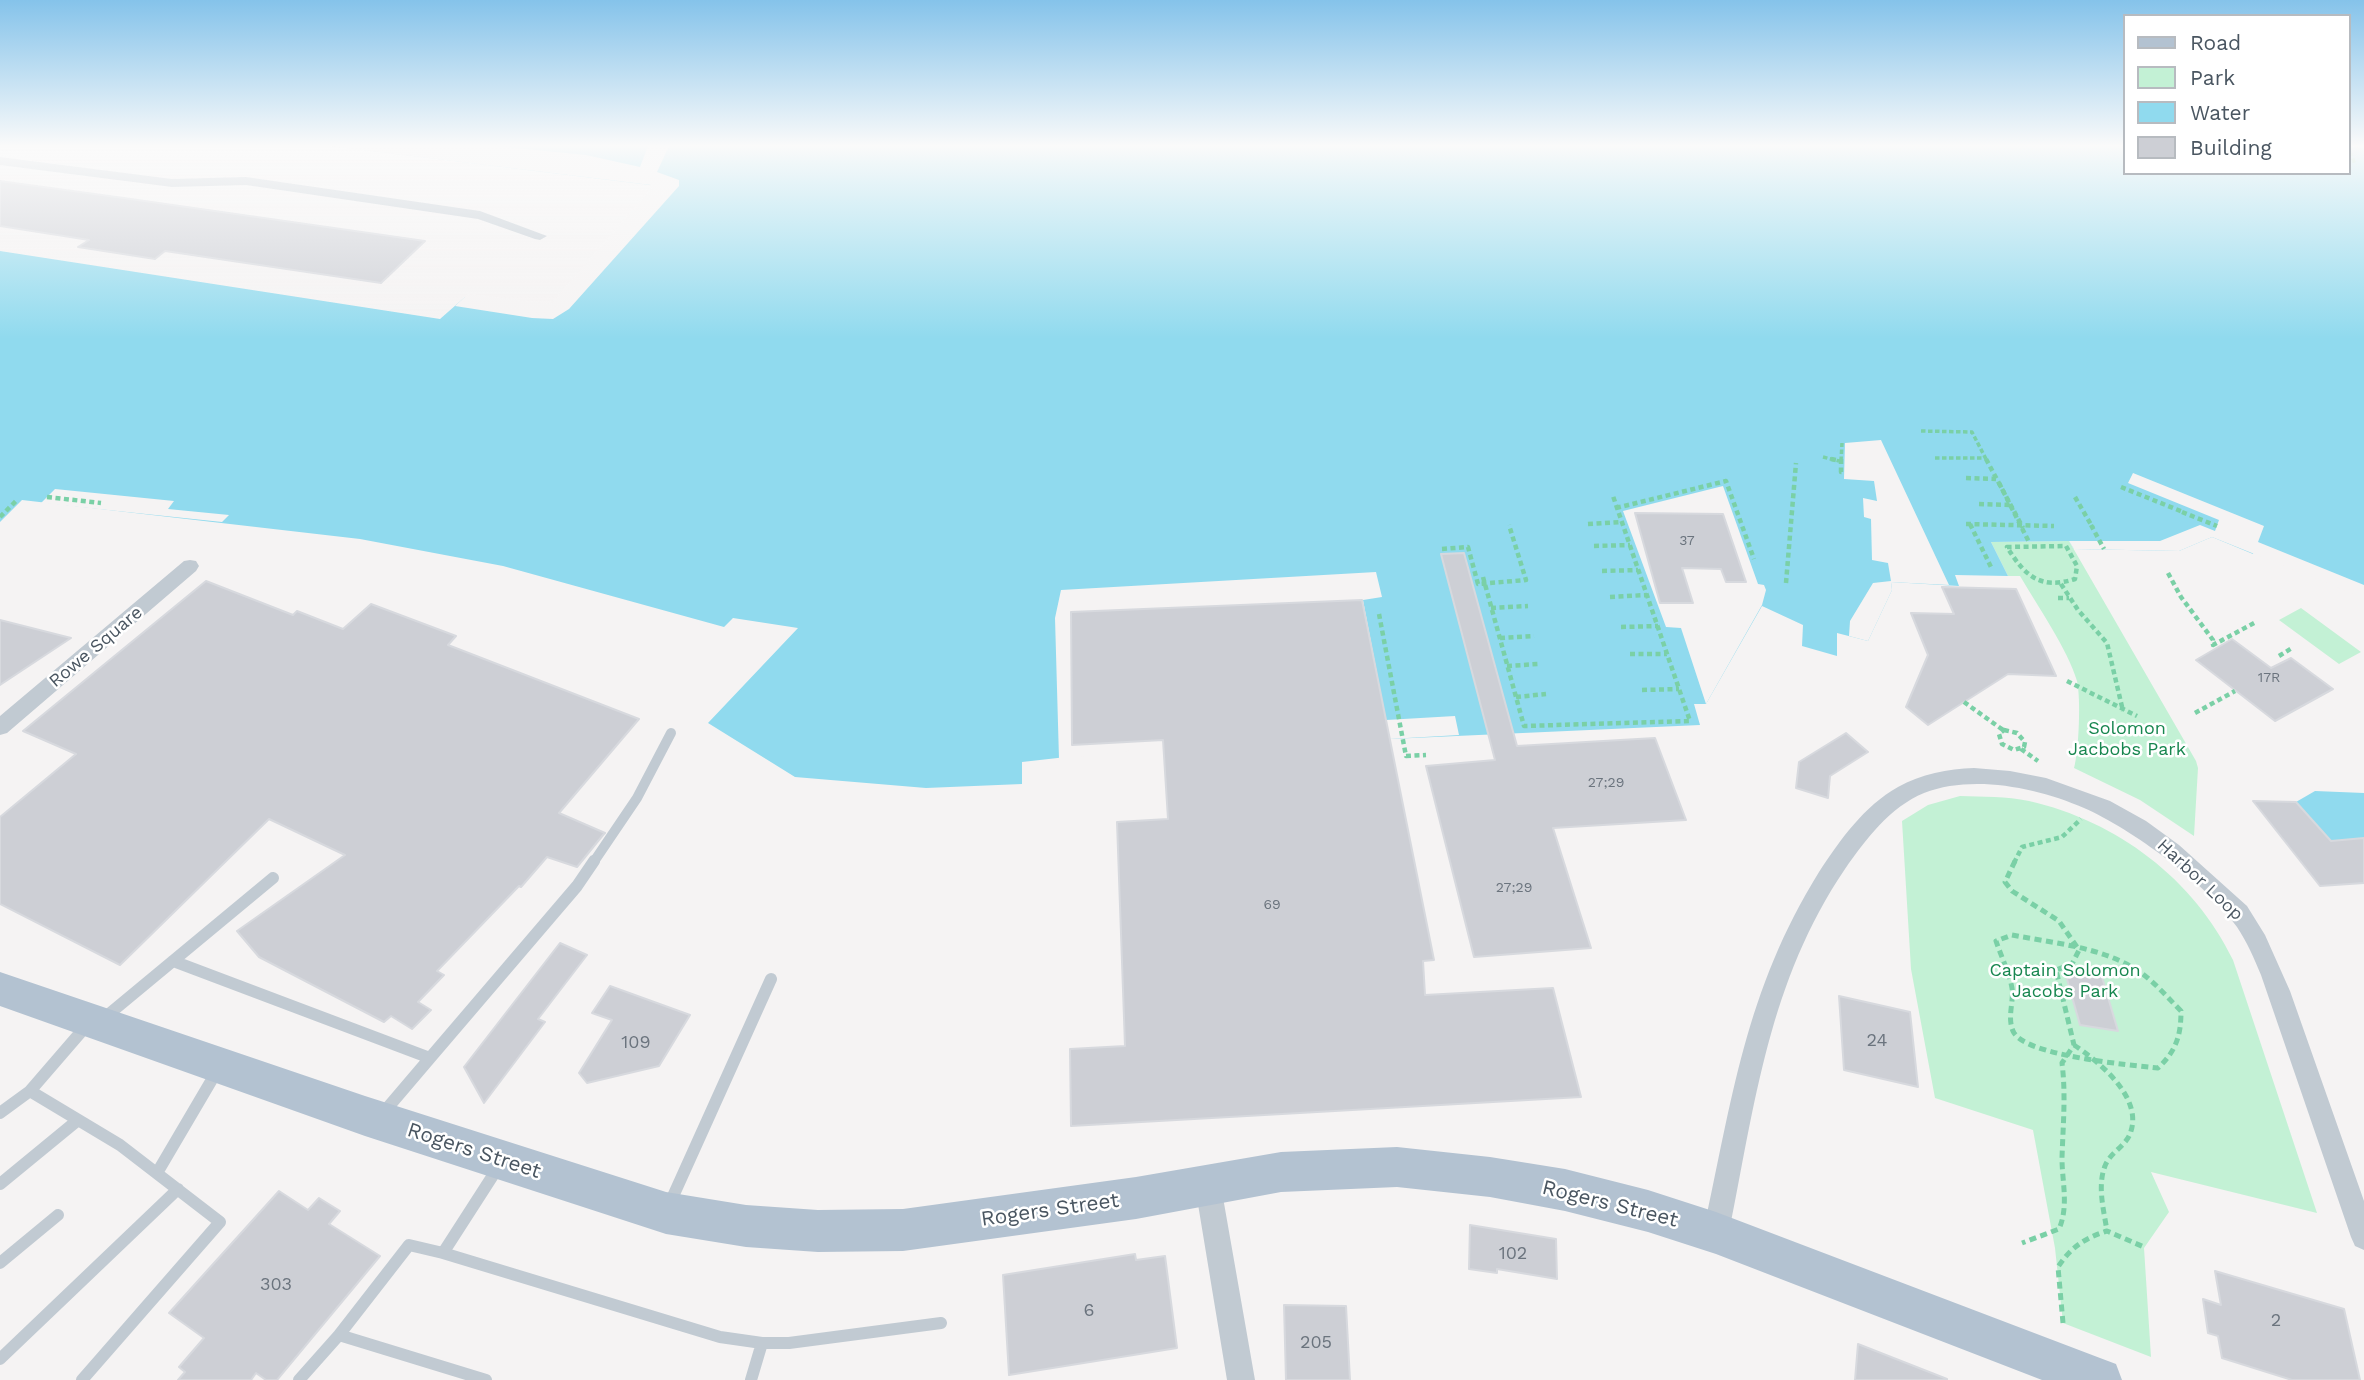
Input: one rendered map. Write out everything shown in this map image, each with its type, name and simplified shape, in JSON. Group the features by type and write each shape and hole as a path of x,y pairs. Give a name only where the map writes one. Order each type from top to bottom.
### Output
{"main road":[{"name":"Rogers Street","path":"0,989 377,1120 666,1213 747,1226 818,1231 903,1230 1136,1198 1281,1172 1397,1167 1490,1177 1565,1190 1716,1233 2101,1380"}],"street":[{"path":"448,210 480,215 540,236"},
{"name":"Rowe Square","path":"0,727 190,566"},
{"name":"Harbor Loop","path":"1716,1233 1746,1080 1764,1011 1783,961 1828,877 1878,812 1901,795 1923,785 1988,776 2005,777 2058,790 2119,815 2171,849 2211,885 2247,924 2274,980 2364,1237"},
{"path":"1208,1185 1241,1380"}],"lane":[{"path":"377,1120 577,886 637,798 671,733"},
{"path":"0,1113 30,1091 93,1022 274,878"},
{"path":"173,961 430,1058"},
{"path":"666,1213 771,979"},
{"path":"157,1173 220,1066"},
{"path":"30,1091 120,1145 220,1222 82,1380"},
{"path":"0,1184 78,1120"},
{"path":"443,1253 503,1161"},
{"path":"0,1359 177,1189"},
{"path":"0,1263 58,1215"},
{"path":"299,1380 339,1335 409,1245 720,1337 762,1343 789,1343 941,1323"},
{"path":"339,1335 480,1379"},
{"path":"751,1380 762,1343"}],"path":[{"path":"1921,431 1972,432 2030,544"},
{"path":"1823,457 1841,461 1842,443"},
{"path":"1841,451 1841,472 1844,472"},
{"path":"1935,458 1986,458"},
{"path":"1786,583 1796,463"},
{"path":"1966,478 1998,481"},
{"path":"1616,508 1726,481 1754,559"},
{"path":"1998,481 2022,526"},
{"path":"2121,487 2183,512"},
{"path":"1483,580 1524,726 1690,723 1613,496"},
{"path":"47,497 101,503"},
{"path":"2075,497 2104,549"},
{"path":"0,517 18,499"},
{"path":"1979,504 2010,505"},
{"path":"2173,508 2217,526"},
{"path":"1588,524 1622,522"},
{"path":"1996,576 1968,524 2054,526"},
{"path":"1442,549 1468,547 1478,584 1483,580 1526,580 1509,525"},
{"path":"2030,544 2066,546 2078,572 2075,579 2046,583 2024,573 2007,547 2030,544"},
{"path":"1594,547 1630,545"},
{"path":"1987,560 1991,567"},
{"path":"1786,593 1787,568"},
{"path":"1602,571 1638,570"},
{"path":"2168,573 2181,597 2213,640 2213,645 2256,622"},
{"path":"2060,583 2107,643 2123,710"},
{"path":"1610,597 1647,595"},
{"path":"2058,598 2070,598"},
{"path":"1491,608 1528,606"},
{"path":"1379,614 1406,756 1426,755"},
{"path":"1621,627 1658,626"},
{"path":"1500,638 1534,636"},
{"path":"2279,656 2292,648"},
{"path":"1630,654 1667,654"},
{"path":"1507,666 1538,664"},
{"path":"2067,681 2137,716"},
{"path":"1642,690 1680,689"},
{"path":"2195,713 2235,691"},
{"path":"1516,697 1546,694"},
{"path":"1965,702 2004,730 2020,735 2025,744 2021,749"},
{"path":"2004,730 1999,734 2002,744 2010,749 2021,749 2038,761"},
{"path":"2079,950 2059,921 2012,891 2005,882 2022,847 2062,836 2081,819"},
{"path":"2012,935 2079,950 2124,963 2144,975 2181,1011 2181,1039 2171,1057 2158,1068 2065,1055 2025,1045 2013,1032 2012,989 1996,941 2012,935"},
{"path":"2079,950 2072,964 2056,970 2074,1045 2097,1061 2116,1083 2128,1103 2132,1121 2128,1140 2113,1152 2104,1168 2102,1184 2107,1231"},
{"path":"2022,1242 2059,1229 2065,1215 2062,1159 2066,1094 2062,1063 2074,1045"},
{"path":"2063,1323 2058,1267 2064,1256 2082,1238 2107,1231 2144,1247"}],"green space":[{"name":"Solomon Jacbobs Park","path":"2069,541 2196,761 2198,768 2194,836 2140,800 2074,768 2079,712 2077,681 2073,669 2020,576 2008,576 1991,542"},
{"path":"2301,608 2361,652 2339,664 2279,620"},
{"name":"Captain Solomon Jacobs Park","path":"1960,796 2003,797 2029,801 2093,823 2122,839 2175,879 2217,931 2233,960 2317,1213 2151,1172 2169,1212 2144,1248 2151,1357 2063,1323 2055,1248 2033,1130 1935,1098 1911,969 1902,821 1928,805"}],"water":[{"path":"637,210 2364,210 2364,594 2254,550 2253,554 2212,537 2179,551 2074,549 2069,541 1991,542 2008,576 1955,575 1959,586 1891,582 1892,590 1868,641 1837,633 1837,656 1802,646 1803,625 1762,606 1706,704 1694,704 1700,725 1390,739 1386,721 1022,762 1022,784 926,788 795,777 708,723 798,628 733,618 724,627 503,566 360,539 22,500 0,522 0,251 440,319 465,297 552,308"},
{"path":"2315,791 2364,793 2364,869 2331,841 2296,802"}],"pier":[{"path":"632,210 657,210 569,309 553,319 455,306 468,294 551,304"},
{"path":"1881,440 1949,585 1891,582 1892,590 1868,641 1849,636 1850,621 1873,583 1891,581 1888,563 1872,560 1871,519 1864,517 1863,498 1877,501 1874,481 1844,479 1845,443"},
{"path":"2133,473 2264,526 2258,542 2364,585 2364,598 2212,537 2179,551 2074,549 2069,541 2160,541 2200,525 2215,531 2219,520 2128,483"},
{"path":"1723,486 1758,584 1764,585 1766,590 1762,605 1706,704 1681,628 1666,627 1623,511"},
{"path":"55,489 174,501 168,509 229,515 222,522 41,503"},
{"path":"1376,572 1382,597 1363,600 1386,720 1455,716 1459,735 1390,739 1386,721 1059,759 1055,618 1061,590"}],"building":[{"path":"0,210 208,210 425,241 381,283 165,251 155,259 78,247 89,240 0,226"},
{"path":"1635,513 1723,514 1746,582 1726,582 1721,569 1682,568 1693,603 1660,603"},
{"path":"1464,553 1517,746 1655,738 1686,820 1553,828 1591,948 1474,957 1426,766 1495,760 1441,554"},
{"path":"206,581 293,615 297,611 343,629 371,604 456,636 448,645 639,719 559,813 605,833 577,867 547,857 521,887 519,886 437,971 444,975 418,1002 431,1010 412,1029 391,1016 384,1022 259,957 237,931 345,855 269,819 120,965 0,904 0,817 76,754 23,731"},
{"path":"1942,587 2016,589 2056,676 2008,674 1928,725 1906,707 1928,655 1911,613 1954,614"},
{"path":"1362,600 1434,960 1423,961 1425,995 1553,988 1581,1097 1071,1126 1070,1049 1125,1046 1117,822 1168,819 1163,740 1072,745 1071,612"},
{"path":"0,620 71,638 0,685"},
{"path":"2232,639 2271,668 2291,658 2333,689 2275,721 2196,660"},
{"path":"1846,733 1868,752 1830,776 1828,798 1796,788 1799,762"},
{"path":"2253,801 2296,802 2331,841 2364,838 2364,883 2320,886"},
{"path":"560,943 587,955 538,1019 545,1022 484,1103 464,1067"},
{"path":"2065,972 2102,977 2118,1031 2080,1025"},
{"path":"610,986 690,1015 659,1066 587,1083 579,1073 612,1020 592,1013"},
{"path":"1839,996 1910,1012 1918,1087 1844,1070"},
{"path":"279,1191 308,1210 319,1198 340,1211 329,1224 380,1256 277,1380 266,1380 256,1373 251,1380 178,1380 185,1372 179,1367 204,1338 169,1313"},
{"path":"1470,1225 1556,1239 1557,1279 1497,1269 1497,1273 1469,1269"},
{"path":"1135,1254 1136,1260 1165,1256 1177,1348 1009,1375 1003,1275"},
{"path":"2215,1271 2344,1309 2360,1380 2292,1380 2222,1358 2218,1336 2208,1333 2203,1299 2221,1305"},
{"path":"1284,1305 1346,1306 1350,1380 1286,1380"},
{"path":"1858,1344 1947,1379 1947,1380 1855,1380"}]}
